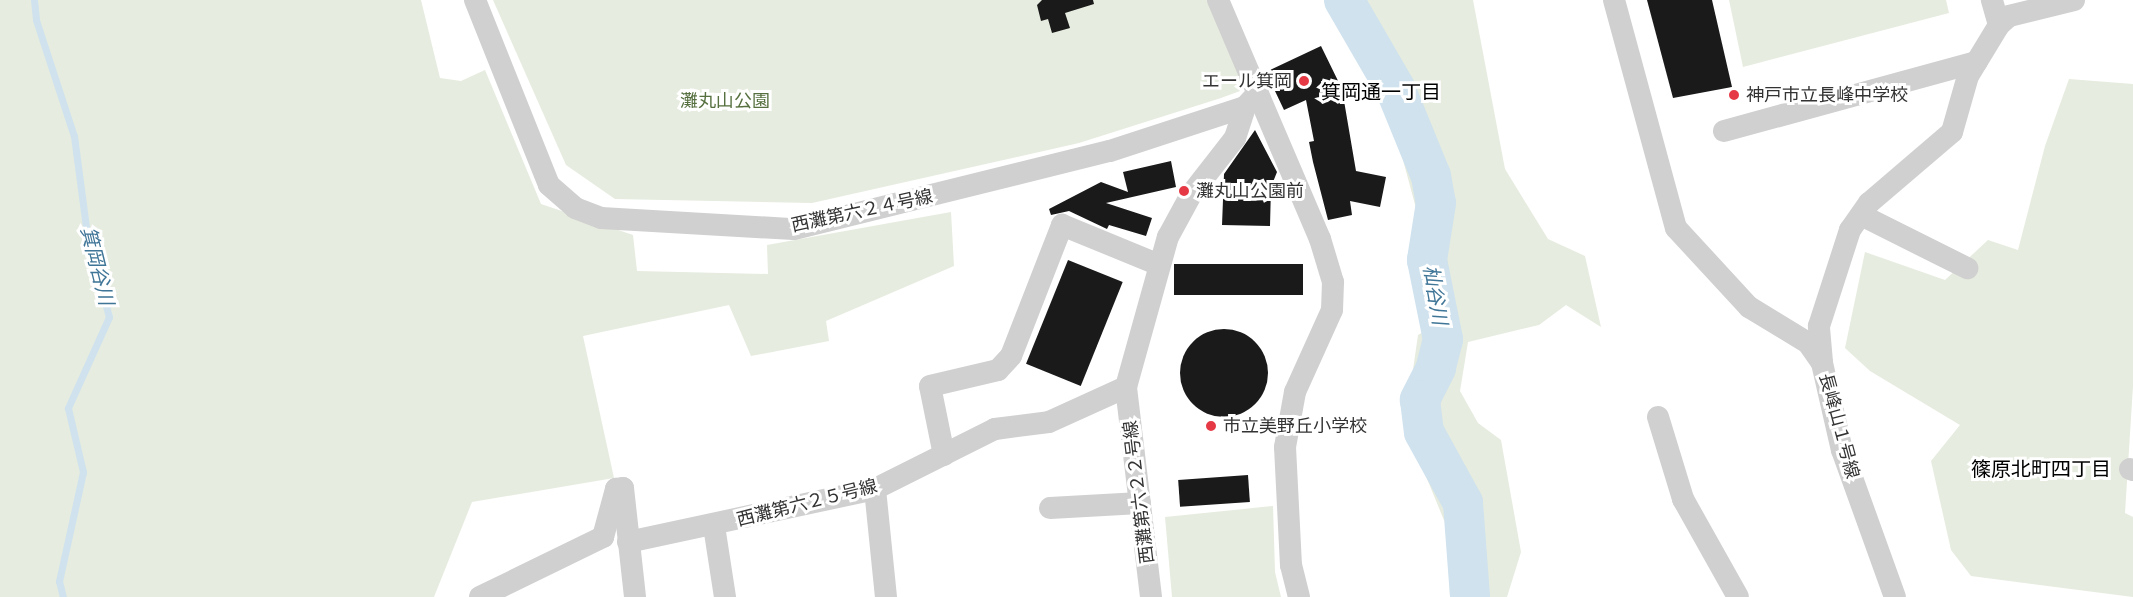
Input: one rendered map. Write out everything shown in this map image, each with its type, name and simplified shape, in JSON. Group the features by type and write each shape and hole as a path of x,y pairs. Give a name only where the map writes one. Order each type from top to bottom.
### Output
{"street":[{"name":"西灘第六２４号線","path":"475,0 549,185 575,208 601,218 794,229 1110,151 1252,100"},
{"name":"長峰山１号線","path":"1614,0 1676,228 1749,307 1808,343 1822,363 1842,450 1894,597"},
{"path":"1992,0 1999,25"},
{"path":"1822,363 1819,326 1850,230 1861,215 1952,132 1977,62 1999,25 2009,16 2074,0"},
{"path":"1218,1 1252,100 1333,282 1332,310 1295,392 1285,447 1291,565 1299,597"},
{"path":"1724,131 1977,62"},
{"path":"1126,387 1157,264 1192,193 1235,138 1252,100"},
{"path":"1861,215 1967,268"},
{"path":"944,455 930,386 998,370 1011,356 1062,225 1157,264"},
{"name":"西灘第六２５号線","path":"628,542 714,526 875,489 995,429 1049,422 1126,387"},
{"name":"西灘第六２２号線","path":"1126,387 1151,597"},
{"path":"1658,417 1683,499 1738,597"},
{"path":"480,597 603,537 616,489 623,488 635,597"},
{"path":"875,489 886,597"},
{"path":"1050,508 1140,503"},
{"path":"714,526 725,597"}],"green space":[{"path":"0,0 421,0 440,78 461,81 485,70 541,204 633,235 637,271 768,274 767,245 951,212 954,266 826,321 829,341 751,356 729,305 583,336 614,478 472,502 434,597 0,597"},
{"name":"灘丸山公園","path":"493,0 1212,0 1243,81 1240,91 1079,143 812,203 615,199 566,165"},
{"path":"1329,0 1473,0 1505,169 1548,239 1585,256 1601,327 1566,305 1539,325 1468,342 1460,391 1478,423 1501,440 1521,552 1507,597 1450,597 1448,530 1405,425 1418,335 1449,317 1444,281 1435,279 1392,119"},
{"path":"1729,0 1946,0 1949,13 1743,67"},
{"path":"2069,79 2133,84 2133,386 2125,513 2133,517 2133,597 1971,576 1951,550 1931,461 1960,425 1870,371 1845,348 1865,252 1945,280 1988,240 2018,250 2045,146"},
{"path":"1273,506 1275,572 1281,597 1172,597 1165,517"}],"building":[{"path":"1042,0 1093,0 1094,4 1065,13 1070,28 1052,33 1048,19 1041,21 1037,5"},
{"path":"1647,0 1712,0 1732,87 1673,98"},
{"path":"1321,46 1342,89 1356,171 1386,177 1380,207 1350,201 1352,215 1328,220 1309,142 1314,141 1306,100 1284,110 1266,72"},
{"path":"1255,130 1277,172 1271,187 1270,226 1222,225 1224,174"},
{"path":"1171,161 1176,187 1106,203 1152,218 1146,236 1109,225 1107,229 1069,211 1051,215 1049,209 1101,182 1128,192 1123,172"},
{"path":"1068,260 1123,282 1081,386 1026,364"},
{"path":"1174,264 1303,264 1303,295 1174,295"},
{"path":"1224,329 1249,336 1261,348 1268,373 1261,398 1249,410 1224,417 1199,410 1187,398 1180,373 1187,348 1199,336"},
{"path":"1248,475 1250,502 1180,507 1178,480"}],"waterway":[{"name":"箕岡谷川","path":"34,0 36,20 74,136 87,235 109,317 68,408 83,472 59,581 63,597"},
{"name":"杣谷川","path":"1344,0 1395,88 1431,176 1436,203 1427,260 1443,339 1436,368 1420,400 1424,432 1463,503 1470,597"}],"place":[{"name":"エール箕岡","path":"1304,81"},
{"name":"神戸市立長峰中学校","path":"1734,95"},
{"name":"灘丸山公園前","path":"1184,191"},
{"name":"市立美野丘小学校","path":"1211,426"}],"district":[{"name":"箕岡通一丁目","path":"1381,92"},
{"name":"篠原北町四丁目","path":"2041,469"}]}
